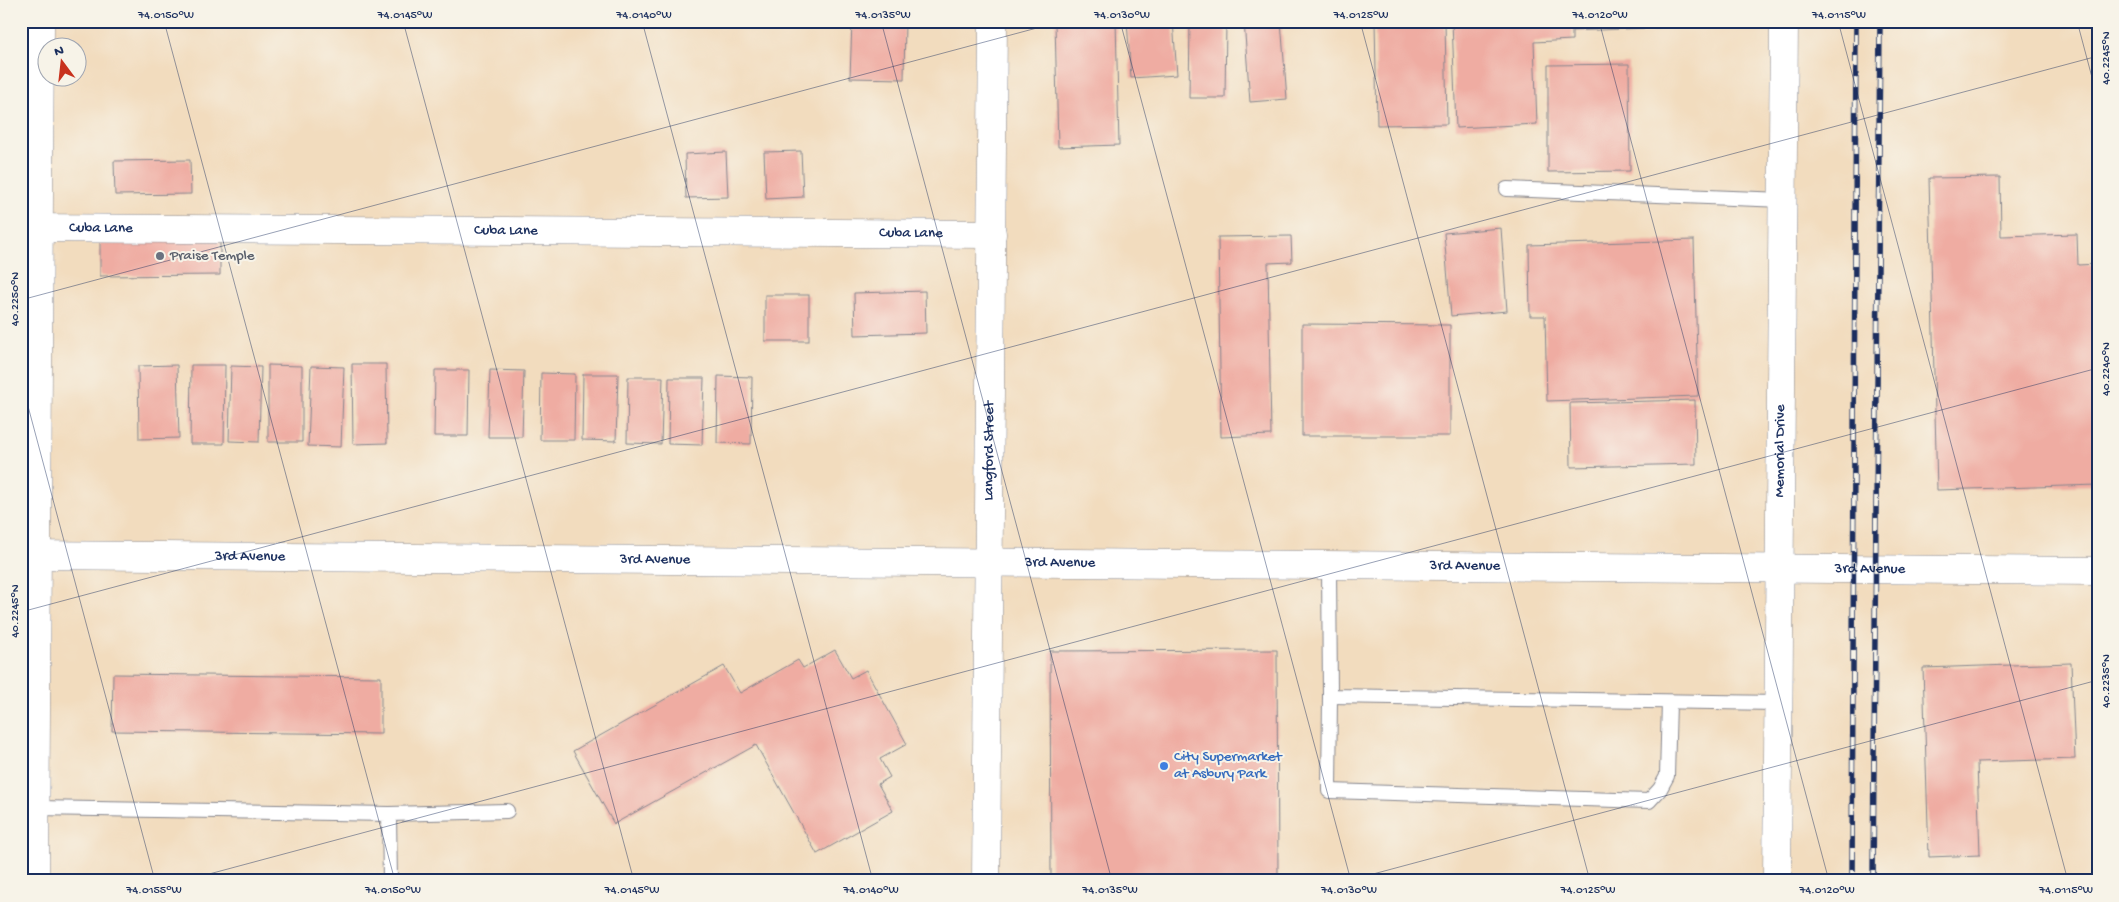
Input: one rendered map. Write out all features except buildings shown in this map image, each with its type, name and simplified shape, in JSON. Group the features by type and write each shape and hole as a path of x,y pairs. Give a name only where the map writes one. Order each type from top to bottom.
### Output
{"street":[{"path":"35,881 35,808 28,555 30,228 40,21"},
{"name":"Langford Street","path":"986,881 993,21"},
{"name":"Memorial Drive","path":"1777,881 1784,21"},
{"name":"Cuba Lane","path":"30,228 992,234"},
{"name":"3rd Avenue","path":"28,555 2098,572"}],"lane":[{"path":"1507,188 1783,200"},
{"path":"1329,566 1329,792 1649,801 1660,789 1667,776 1669,702"},
{"path":"1330,696 1778,703"},
{"path":"35,808 389,814 507,811"},
{"path":"389,814 390,881"}],"railway":[{"path":"1852,881 1856,21"},
{"path":"1873,881 1880,21"}],"place":[{"name":"Praise Temple","path":"160,256"},
{"name":"City Supermarket at Asbury Park","path":"1164,766"}]}
